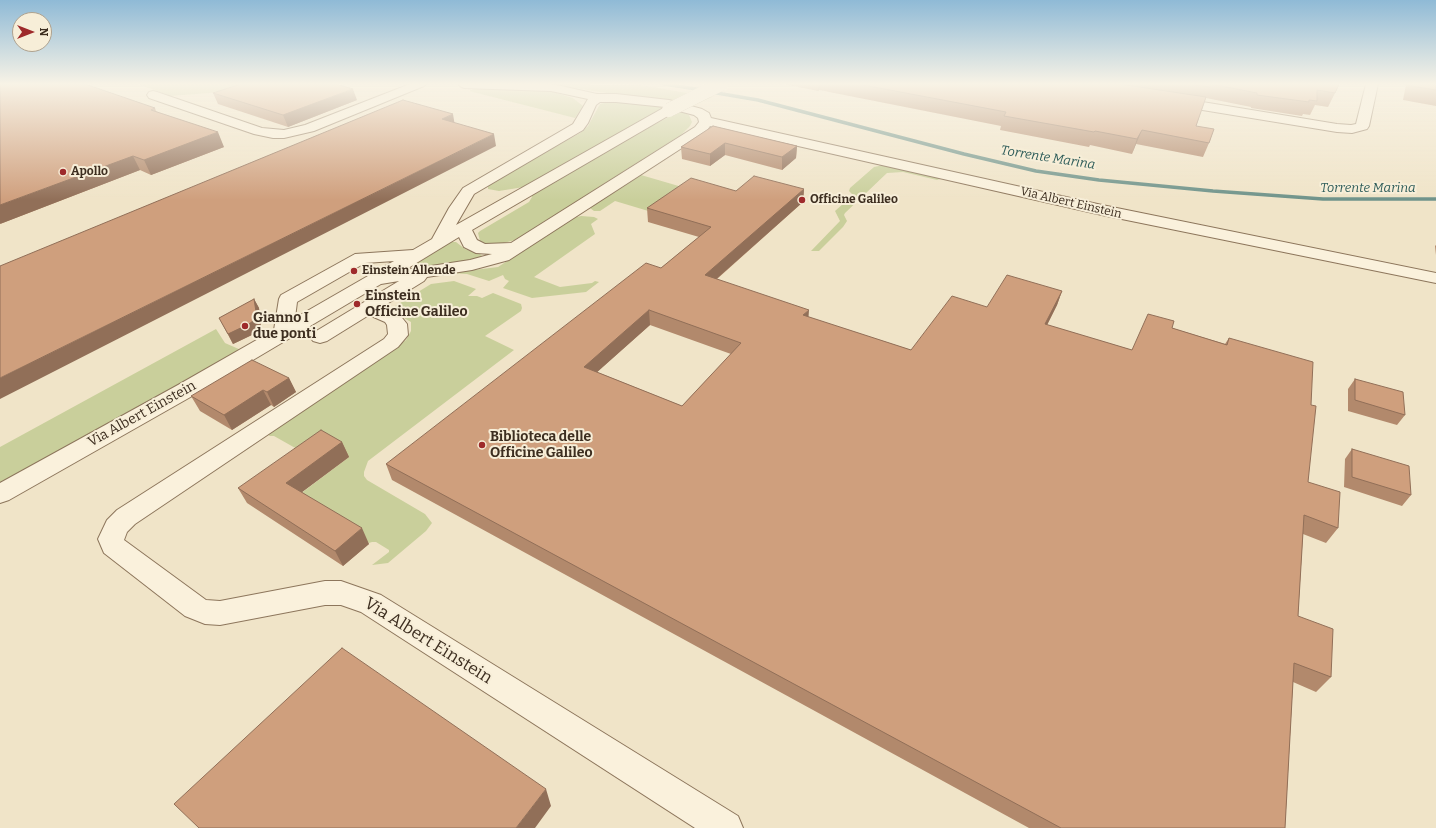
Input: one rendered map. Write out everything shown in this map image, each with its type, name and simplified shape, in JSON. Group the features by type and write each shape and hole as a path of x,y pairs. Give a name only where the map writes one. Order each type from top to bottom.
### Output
{"street":[{"path":"234,123 259,131 273,134 284,134 322,123"},
{"path":"439,242 465,194 479,184 574,130 583,123"},
{"name":"Via Albert Einstein","path":"0,494 283,333 647,123"},
{"path":"376,279 483,263 503,256 700,130 706,123"},
{"name":"Via Albert Einstein","path":"723,123 1102,210 1436,278"},
{"path":"1304,123 1352,129 1362,126 1363,123"},
{"path":"479,184 478,189 483,194 516,197"},
{"path":"463,228 470,243 482,249 517,247"},
{"name":"Via Albert Einstein","path":"283,333 288,299 361,258 417,255"},
{"name":"Via Albert Einstein","path":"328,307 329,292 390,256"},
{"path":"320,337 426,272"},
{"name":"Via Albert Einstein","path":"367,308 392,318 397,324 398,335 391,343 126,516 116,527 111,539 113,546 195,608 205,612 220,613 324,593 341,593 371,603 726,828"}],"green space":[{"path":"590,123 639,123 524,187 499,191 488,189 488,186 492,182 580,133"},
{"path":"658,123 692,123 681,135 515,240 500,244 487,244 480,241 478,233 480,231 529,202 532,197 531,194 625,139"},
{"path":"883,165 939,177 940,179 937,180 903,172 887,173 845,213 844,215 847,221 843,227 819,251 811,251 840,221 835,211 853,195 849,191 850,188 874,167"},
{"path":"641,175 689,189 655,213 615,201 600,211 594,211 590,208"},
{"path":"581,216 594,217 598,219 591,224 595,234 534,277 560,287 592,283 595,281 599,282 586,292 532,298 503,288 509,281 505,279 503,275 489,281 467,274 450,273 498,267 573,218"},
{"path":"450,242 456,242 465,249 482,256 468,262 420,268 413,266"},
{"path":"454,281 476,289 468,296 477,296 482,298 493,293 521,304 521,311 485,336 514,350 368,461 364,472 364,476 367,480 425,514 432,523 426,531 388,563 372,565 389,552 389,550 376,542 369,543 300,494 349,457 297,449 274,436 270,436 265,433 406,340 411,331 411,322 391,311 392,308 431,284"},
{"path":"216,329 225,343 241,350 193,378 0,483 0,447"}],"building":[{"path":"0,123 189,123 218,132 144,160 133,156 0,205"},
{"path":"348,123 455,123 494,134 0,378 0,266"},
{"path":"1041,123 1197,123 1196,126 1214,129 1209,143 1142,130 1137,139"},
{"path":"713,126 797,146 782,157 725,143 710,154 681,147"},
{"path":"754,176 804,189 705,275 809,310 803,315 911,350 952,296 987,307 1007,275 1062,291 1045,324 1132,350 1148,314 1174,321 1172,328 1227,345 1229,338 1313,362 1311,405 1316,406 1308,482 1340,492 1338,528 1304,515 1298,616 1333,629 1331,677 1294,663 1285,828 1061,828 386,464 646,263 661,268 711,227 647,208 691,178 736,191","holes":["649,310 741,343 682,406 584,367"]},
{"path":"254,299 257,318 249,324 228,334 219,318"},
{"path":"252,360 289,378 267,392 263,390 224,415 191,396"},
{"path":"1355,379 1403,392 1405,415 1355,400"},
{"path":"321,430 342,442 286,483 362,528 335,551 238,488"},
{"path":"1352,449 1409,466 1411,495 1352,477"},
{"path":"342,648 546,789 516,828 199,828 174,804"}],"waterway":[{"name":"Torrente Marina","path":"844,123 1036,171 1099,180 1213,191 1323,199 1436,199"}],"place":[{"name":"Apollo","path":"63,172"},
{"name":"Officine Galileo","path":"802,200"},
{"name":"Einstein Allende","path":"354,271"},
{"name":"Einstein Officine Galileo","path":"357,304"},
{"name":"Gianno I due ponti","path":"245,326"},
{"name":"Biblioteca delle Officine Galileo","path":"482,445"}]}
